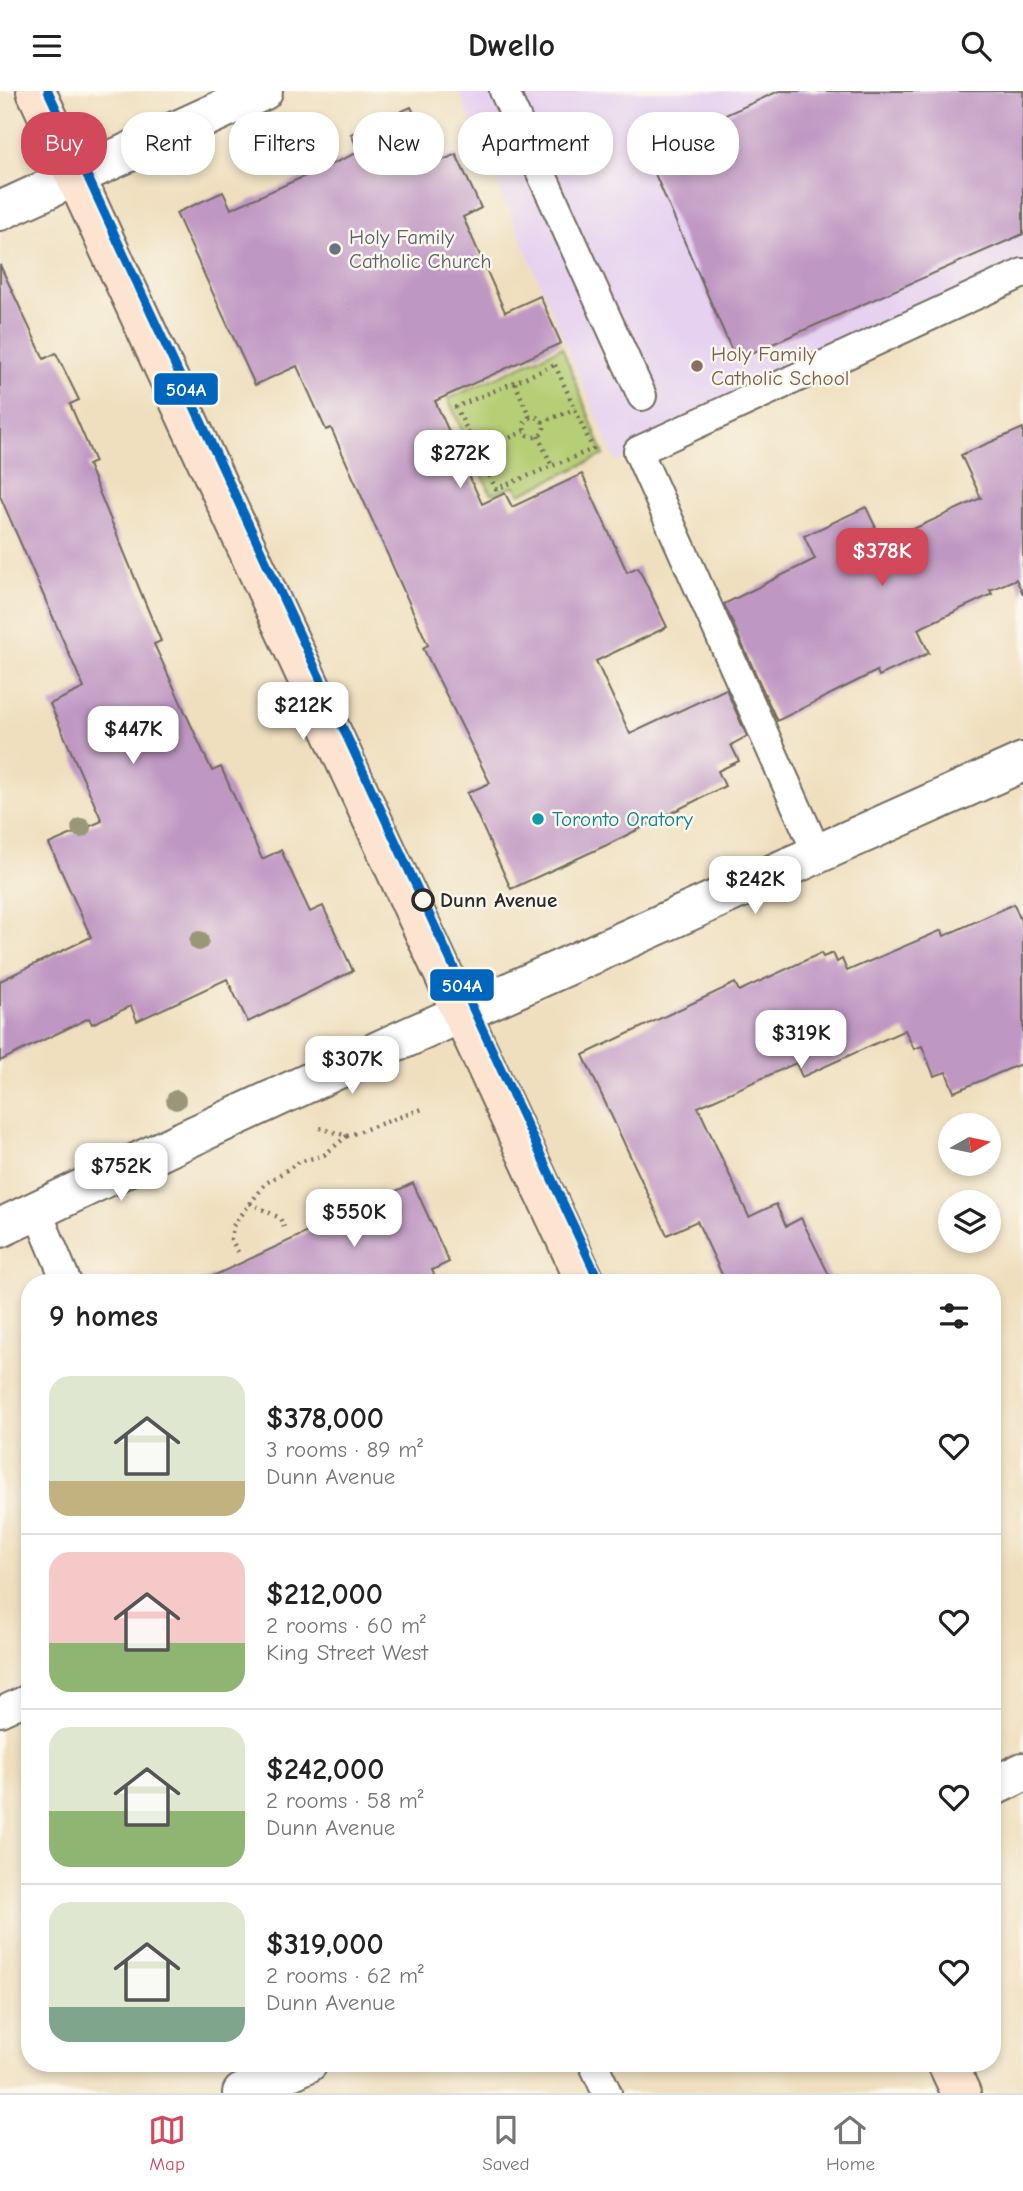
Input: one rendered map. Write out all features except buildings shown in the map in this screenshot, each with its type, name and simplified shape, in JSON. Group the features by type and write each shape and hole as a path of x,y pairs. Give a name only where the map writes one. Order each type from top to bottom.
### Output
{"main road":[{"path":"36,91 582,1274"},
{"path":"951,2072 961,2093"}],"street":[{"path":"0,211 263,91"},
{"path":"0,1228 461,1013 1023,762"},
{"path":"1001,1783 1023,1772"},
{"path":"242,2093 288,2072"}],"lane":[{"path":"504,91 642,395"},
{"path":"818,855 638,451 1023,273"},
{"path":"37,1211 63,1274"},
{"path":"0,1712 21,1702"},
{"path":"597,2072 607,2093"}],"path":[{"path":"555,365 593,449 496,489 456,407 514,383 555,365"},
{"path":"514,383 530,418"},
{"path":"542,422 575,409"},
{"path":"530,418 538,418 542,422 543,431 538,436 531,437 525,431 524,423 530,418"},
{"path":"478,452 525,431"},
{"path":"538,436 552,466"},
{"path":"237,1252 231,1239 233,1226 265,1184 299,1162 324,1155 347,1136 425,1108"},
{"path":"309,1125 347,1136"},
{"path":"250,1203 279,1219 284,1227"}],"shaded area":[{"name":"Holy Family Catholic School","path":"458,91 1023,91 1023,271 616,462 494,175 613,175 613,112 467,112"}],"green space":[{"path":"562,347 604,455 520,494 515,486 491,494 448,399"}],"transit line":[{"name":"504A","path":"48,91 596,1274"}],"place":[{"name":"Holy Family Catholic Church","path":"335,249"},
{"name":"Holy Family Catholic School","path":"697,366"},
{"name":"Toronto Oratory","path":"538,819"},
{"name":"Dunn Avenue","path":"423,900"}]}
